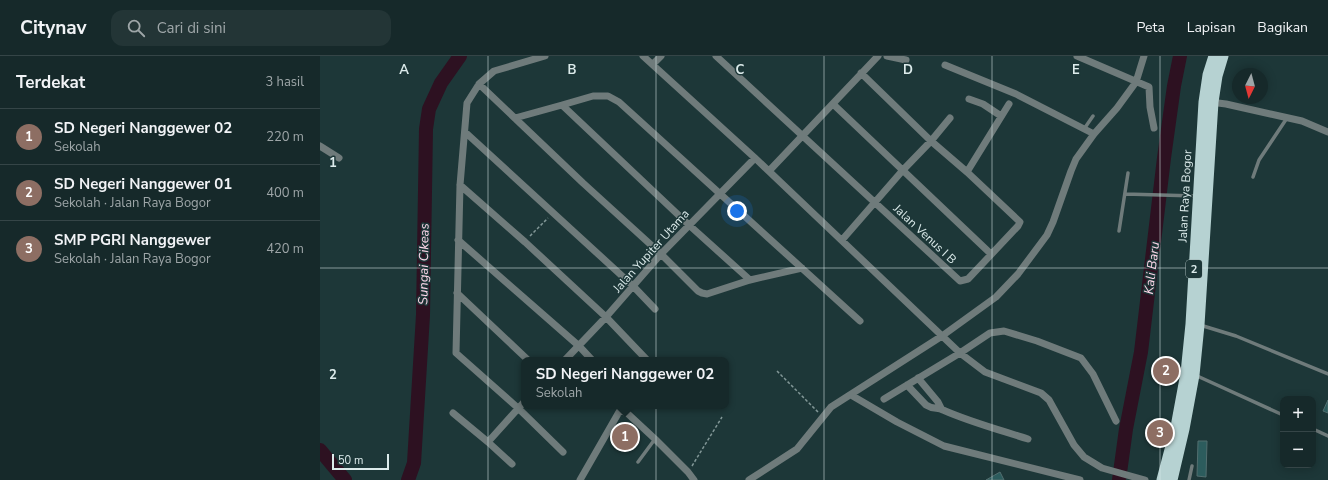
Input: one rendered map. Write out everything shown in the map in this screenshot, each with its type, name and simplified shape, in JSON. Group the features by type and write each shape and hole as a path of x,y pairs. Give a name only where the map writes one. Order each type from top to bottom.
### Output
{"highway":[{"name":"Jalan Raya Bogor","path":"1172,480 1184,429 1190,374 1191,324 1203,196 1209,102 1208,75 1214,56"},
{"name":"Jalan Raya Bogor","path":"1209,102 1223,56"},
{"name":"Jalan Raya Bogor","path":"1162,480 1190,374 1200,325 1203,196"}],"street":[{"path":"545,56 494,71 479,84 467,103 460,185 456,353 518,408 563,452"},
{"path":"643,56 769,171 960,353 984,372 1042,393 1050,400 1077,451 1084,457 1102,468 1145,480"},
{"path":"653,64 661,56"},
{"name":"Jalan Venus I B","path":"716,56 960,281 968,279 991,254"},
{"path":"769,171 878,56"},
{"path":"887,56 906,60"},
{"path":"1077,56 1149,88 1150,108 1154,128"},
{"path":"749,480 797,449 822,416 831,407 942,336 996,298 1018,274 1046,235 1053,222 1070,171 1076,159 1136,82 1144,56"},
{"path":"945,65 1007,90 1094,134"},
{"path":"833,104 991,254 1018,226 1020,222 861,73"},
{"path":"479,84 702,294 750,280 802,268"},
{"path":"515,118 593,96 608,96 620,102 860,321"},
{"path":"969,99 983,104 1001,116"},
{"path":"1209,102 1226,104 1287,118 1328,132"},
{"path":"967,172 1009,104"},
{"path":"562,105 689,225 750,280"},
{"path":"842,240 903,170 932,141 950,118"},
{"path":"465,132 655,309"},
{"path":"320,146 339,158"},
{"name":"Jalan Yupiter Utama","path":"568,357 606,317 661,254 755,158"},
{"path":"460,185 525,242 606,317 644,357"},
{"path":"458,240 579,346 589,357"},
{"path":"457,293 525,357"},
{"path":"884,399 990,333 1004,331 1037,341 1081,358 1093,374 1116,421"},
{"path":"918,378 938,402 941,408"},
{"path":"908,385 926,405 935,409 941,408 972,421 1028,439"},
{"path":"851,395 897,422 944,446 1080,480"},
{"path":"488,442 521,405"},
{"path":"580,480 619,412 623,411 655,439 694,480"},
{"path":"453,413 512,464"}],"lane":[{"path":"1084,129 1093,116"},
{"path":"1253,177 1259,160 1287,118"},
{"path":"1119,230 1128,173"},
{"path":"1125,194 1203,196"},
{"path":"1200,325 1236,336 1328,374"},
{"path":"1190,374 1280,414"},
{"path":"1316,430 1328,436"},
{"path":"638,462 655,439"},
{"path":"1189,480 1192,466"}],"path":[{"path":"525,242 547,218 553,214"},
{"path":"777,371 822,416"},
{"path":"688,472 722,417"}],"building":[{"path":"1328,400 1328,413 1323,411"},
{"path":"1198,441 1207,441 1206,477 1197,476"},
{"path":"1000,472 1004,480 986,480"}],"waterway":[{"name":"Sungai Cikeas","path":"408,480 414,463 423,315 426,129 429,109 441,83 460,56"},
{"name":"Kali Baru","path":"1119,480 1126,429 1141,352 1164,158 1174,86 1180,56"},
{"name":"Sungai Cikeas","path":"320,450 345,480"}],"place":[{"name":"SD Negeri Nanggewer 01","path":"1166,371"},
{"name":"SMP PGRI Nanggewer","path":"1160,433"},
{"name":"SD Negeri Nanggewer 02","path":"625,437"}]}
